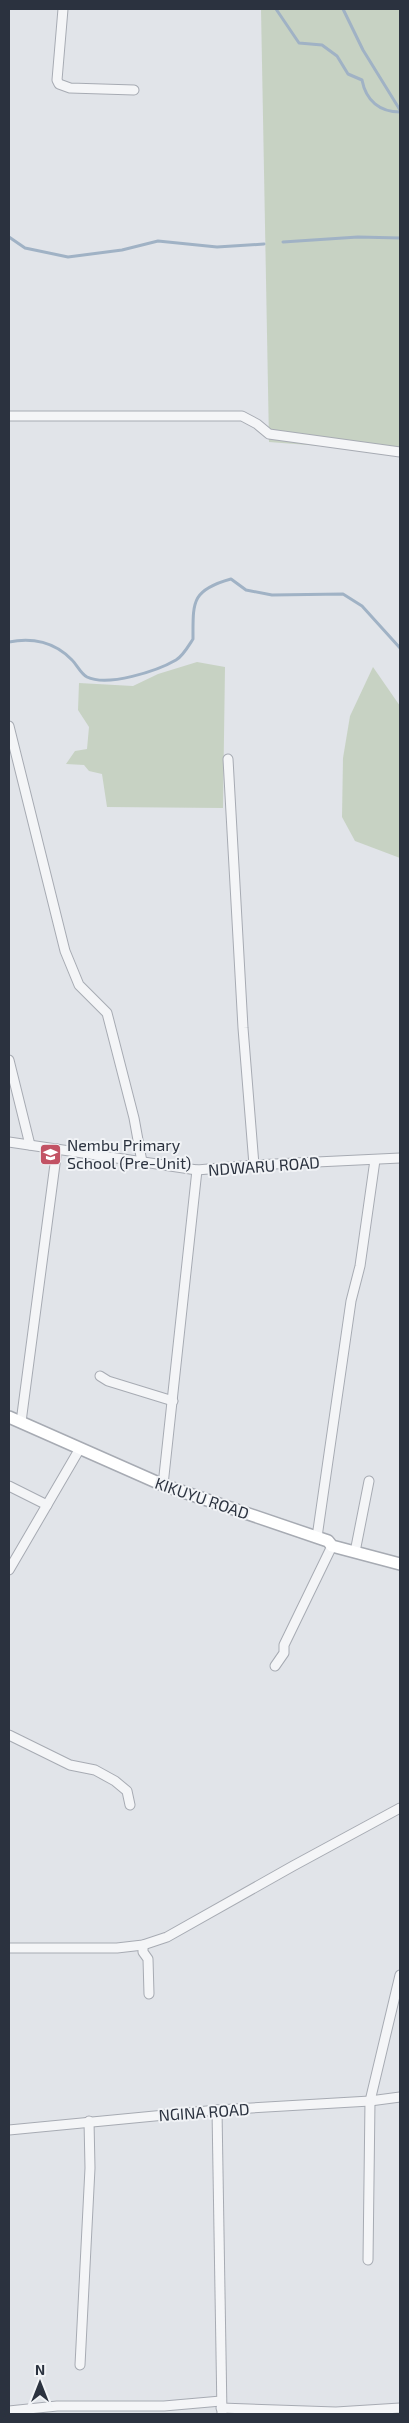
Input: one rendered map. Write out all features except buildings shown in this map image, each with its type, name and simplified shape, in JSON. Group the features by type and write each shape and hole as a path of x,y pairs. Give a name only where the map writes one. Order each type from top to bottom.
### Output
{"main road":[{"name":"KIKUYU ROAD","path":"9,1418 22,1422 79,1450 163,1485 328,1541 332,1546 400,1564"}],"street":[{"path":"63,9 57,80 59,84 70,88 134,90"},
{"path":"9,416 242,416 269,434 400,452"},
{"path":"9,726 65,951 79,985 107,1013 134,1118 142,1162"},
{"path":"228,759 243,1028 254,1165"},
{"path":"9,1060 30,1145"},
{"name":"NDWARU ROAD","path":"9,1142 197,1170 254,1165 400,1158"},
{"path":"22,1422 57,1149"},
{"path":"316,1537 351,1301 360,1266 375,1160"},
{"path":"163,1485 197,1170"},
{"path":"100,1376 108,1381 173,1401"},
{"path":"9,1570 79,1450"},
{"path":"355,1552 369,1481"},
{"path":"9,1486 47,1505"},
{"path":"275,1666 284,1653 284,1645 332,1546"},
{"path":"9,1735 70,1765 95,1770 115,1781 127,1791 130,1805"},
{"path":"9,1948 116,1948 142,1945 166,1938 292,1866 400,1808"},
{"path":"142,1945 143,1952 148,1959 149,1994"},
{"path":"368,2260 370,2101 400,1975"},
{"name":"NGINA ROAD","path":"9,2130 217,2110 370,2101 400,2097"},
{"path":"217,2110 222,2408"},
{"path":"80,2365 90,2168 89,2121"},
{"path":"9,2411 57,2406 171,2406 336,2412 400,2408"}],"green space":[{"path":"261,9 400,9 400,452 269,442"},
{"path":"197,662 225,667 223,808 107,807 102,774 89,771 84,765 66,764 75,751 87,749 89,727 78,710 79,683 133,686 158,674"},
{"path":"373,667 400,706 400,858 355,841 342,817 343,758 350,716"}],"waterway":[{"path":"276,9 299,43 322,45 337,56 348,74 362,80 367,94 375,104 386,110 400,112"},
{"path":"343,9 363,50 400,110"},
{"path":"9,237 25,248 68,257 122,250 158,241 217,247 264,244"},
{"path":"283,242 358,237 400,238"},
{"path":"9,642 26,640 51,645 74,662 85,676 96,680 119,679 145,673 168,664 181,656 193,639 193,616 197,599 208,588 231,579 246,590 272,595 343,594 362,606 400,648"}],"place":[{"name":"Nembu Primary School (Pre-Unit)","path":"51,1154"}]}
